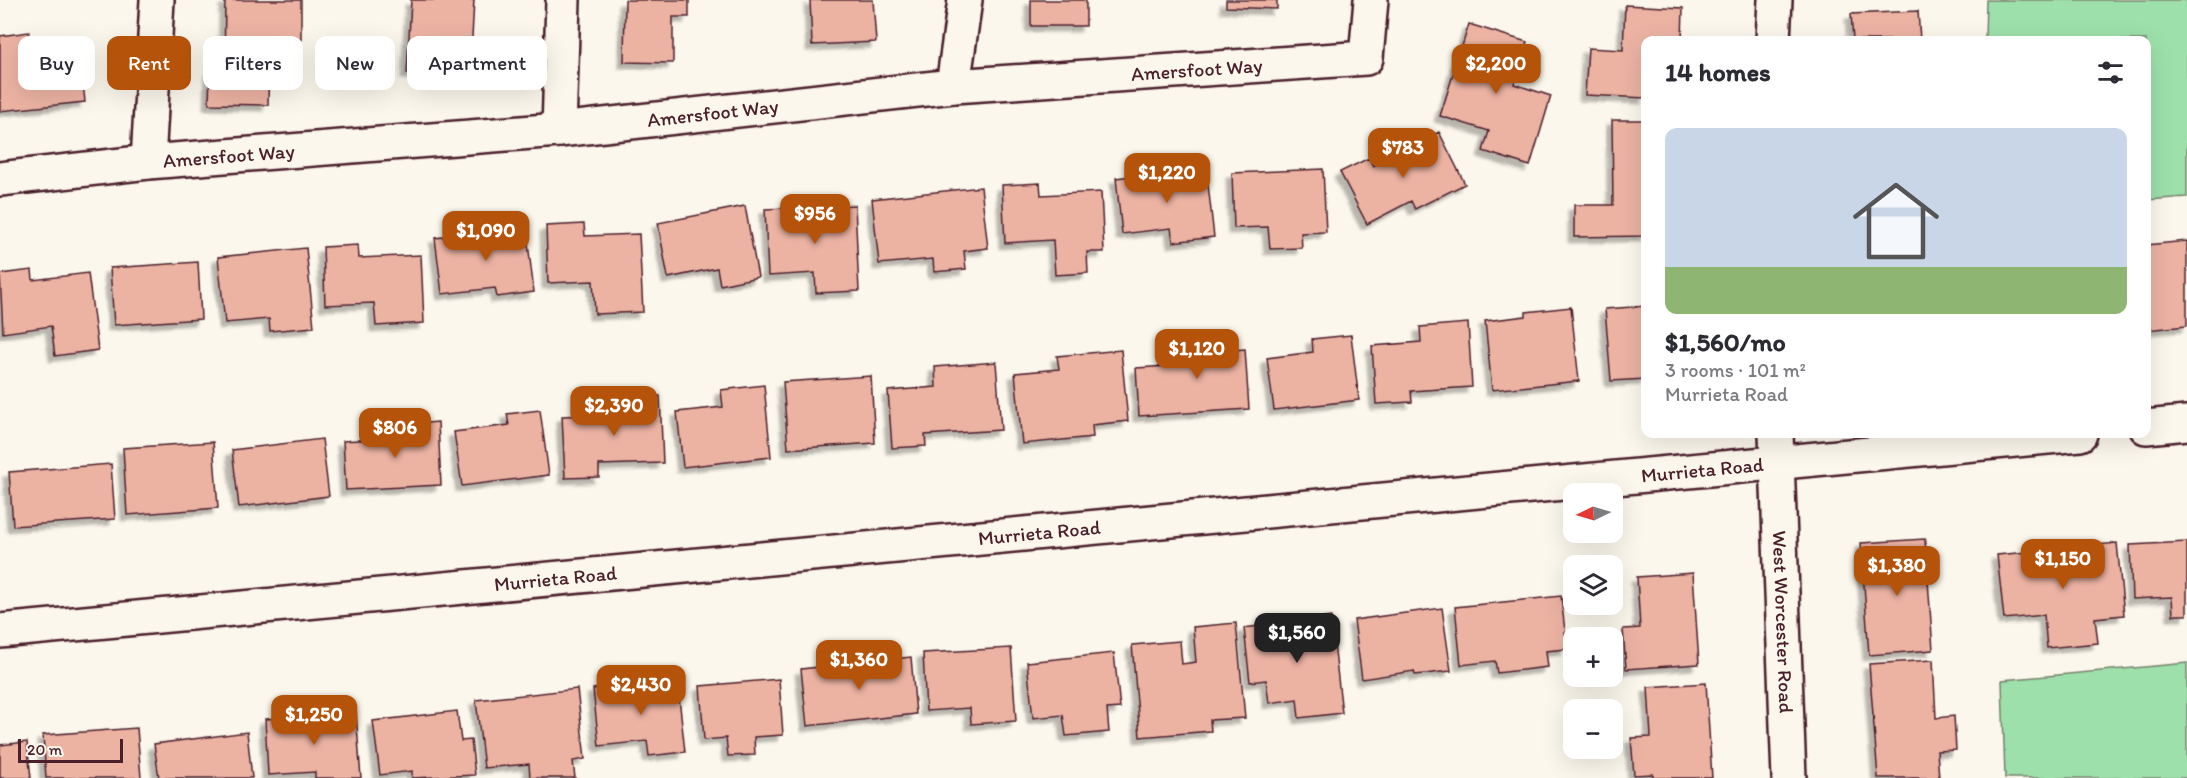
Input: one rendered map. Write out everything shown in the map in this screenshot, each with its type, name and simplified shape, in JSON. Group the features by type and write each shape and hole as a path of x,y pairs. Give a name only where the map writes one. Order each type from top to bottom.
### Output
{"street":[{"path":"148,162 157,0"},
{"path":"559,130 563,0"},
{"path":"953,86 965,0"},
{"name":"Amersfoot Way","path":"0,179 148,162 559,130 953,86 1366,58 1371,0"},
{"path":"1773,36 1775,0"},
{"path":"2151,427 2187,423"},
{"name":"Murrieta Road","path":"0,631 1777,449 1999,438"},
{"name":"West Worcester Road","path":"1777,449 1789,778"}],"green space":[{"path":"1986,0 2187,0 2187,197 2151,200 2151,36 1985,36"},
{"path":"2187,663 2187,778 2005,778 2002,680"}],"building":[{"path":"225,0 301,0 301,36 224,36"},
{"path":"411,0 474,0 472,36 409,36"},
{"path":"625,0 689,0 689,17 673,17 673,63 624,62"},
{"path":"810,0 873,0 876,42 812,45"},
{"path":"1031,0 1086,0 1086,26 1031,26"},
{"path":"1226,0 1277,0 1277,9 1226,7"},
{"path":"1625,5 1683,8 1682,36 1641,36 1641,98 1585,95 1588,48 1623,50"},
{"path":"1918,11 1920,36 1853,36 1851,14"},
{"path":"1469,24 1527,42 1514,84 1551,96 1530,166 1483,151 1489,131 1440,116"},
{"path":"29,32 29,36 18,36 18,90 84,90 85,102 0,111 0,36"},
{"path":"209,90 268,90 268,105 209,104"},
{"path":"1612,120 1641,120 1641,236 1574,237 1574,205 1613,205"},
{"path":"1439,132 1465,184 1415,209 1411,201 1367,224 1340,172 1369,158 1373,166"},
{"path":"1206,167 1214,237 1173,242 1171,228 1122,234 1116,178"},
{"path":"1323,169 1326,232 1301,233 1302,248 1270,249 1268,227 1234,228 1232,173"},
{"path":"1040,183 1041,195 1101,192 1104,252 1087,252 1088,273 1055,275 1053,240 1005,243 1002,185"},
{"path":"981,187 988,248 964,251 966,269 934,272 933,259 879,264 872,199"},
{"path":"855,205 859,291 816,293 815,273 768,276 765,209"},
{"path":"745,206 758,277 720,285 717,268 668,278 658,223"},
{"path":"584,224 585,236 639,234 643,312 595,314 593,281 548,283 546,226"},
{"path":"526,227 534,292 497,297 495,288 442,294 435,238"},
{"path":"2187,241 2187,326 2151,330 2151,245"},
{"path":"358,245 359,258 421,255 424,323 376,326 374,303 325,305 323,247"},
{"path":"306,248 314,327 270,331 269,319 225,323 218,257"},
{"path":"198,262 201,319 114,325 110,268"},
{"path":"32,270 33,280 88,273 98,350 55,356 51,326 3,333 0,274"},
{"path":"1641,306 1641,379 1611,381 1605,309"},
{"path":"1571,307 1579,381 1492,390 1485,321 1526,316 1526,312"},
{"path":"1468,323 1472,387 1411,391 1412,402 1376,404 1372,346 1421,342 1420,327"},
{"path":"1230,333 1231,350 1245,349 1249,409 1139,416 1136,368 1184,365 1182,336"},
{"path":"1351,335 1359,400 1274,410 1267,358 1313,352 1312,339"},
{"path":"1121,350 1128,421 1092,425 1093,437 1022,444 1015,373 1059,369 1057,356"},
{"path":"996,362 1001,430 925,435 926,446 892,448 888,391 936,387 935,367"},
{"path":"871,376 875,443 788,449 783,382"},
{"path":"764,385 771,457 683,467 677,412 723,407 721,390"},
{"path":"660,396 663,463 599,465 599,477 565,478 562,416 615,414 614,398"},
{"path":"540,410 549,475 462,486 454,432 509,425 507,414"},
{"path":"438,422 441,485 346,490 343,441 389,438 389,426"},
{"path":"322,439 329,496 239,507 232,450"},
{"path":"213,442 218,508 127,515 123,448"},
{"path":"111,464 115,519 13,526 9,472"},
{"path":"1925,539 1933,650 1869,655 1861,543"},
{"path":"2187,542 2187,615 2173,615 2172,597 2132,599 2130,545"},
{"path":"2117,543 2124,615 2095,618 2098,643 2047,648 2044,615 2004,619 1997,555"},
{"path":"1693,573 1699,664 1626,669 1623,629 1640,628 1637,577"},
{"path":"1561,596 1565,627 1563,649 1546,651 1548,667 1497,673 1495,661 1461,665 1455,607"},
{"path":"1442,608 1451,671 1415,675 1414,671 1362,679 1354,620"},
{"path":"1331,617 1342,713 1299,718 1297,699 1269,703 1266,680 1250,682 1244,628"},
{"path":"1236,623 1245,718 1210,720 1211,731 1140,737 1132,645 1180,641 1182,664 1196,662 1193,627"},
{"path":"1011,648 1016,721 971,724 970,708 926,711 923,653"},
{"path":"1114,653 1120,708 1107,709 1109,732 1066,736 1063,715 1033,718 1027,662"},
{"path":"911,657 916,714 807,726 801,669"},
{"path":"1933,660 1936,718 1954,716 1956,750 1937,751 1939,778 1878,778 1869,664"},
{"path":"677,679 685,752 649,756 647,741 599,746 593,689"},
{"path":"779,679 783,735 754,737 755,755 728,756 726,738 704,740 700,686"},
{"path":"1706,683 1712,778 1653,778 1653,774 1634,775 1631,738 1651,737 1648,687"},
{"path":"577,689 585,759 573,761 575,778 530,778 529,764 484,768 476,700"},
{"path":"457,711 461,741 471,740 475,775 412,778 412,771 380,775 373,721"},
{"path":"356,713 361,778 315,778 315,772 268,775 265,719"},
{"path":"137,728 141,778 46,778 43,735"},
{"path":"247,732 252,778 159,778 154,744"},
{"path":"27,742 31,778 0,778 0,745"}]}
